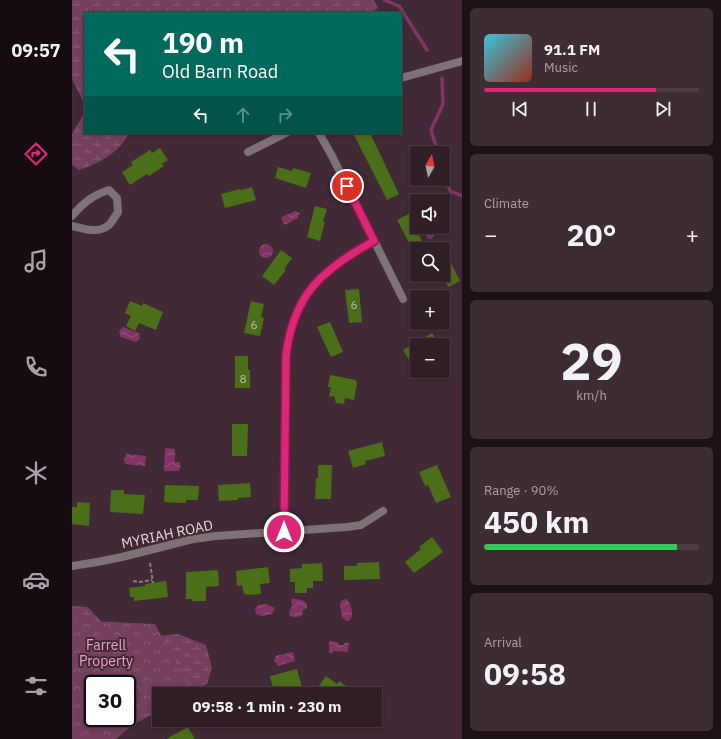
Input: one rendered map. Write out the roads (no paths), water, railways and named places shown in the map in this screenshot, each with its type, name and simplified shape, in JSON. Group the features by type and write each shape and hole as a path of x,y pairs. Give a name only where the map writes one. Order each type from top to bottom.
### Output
{"street":[{"path":"402,78 462,61"},
{"path":"248,152 258,145 284,134"},
{"path":"320,134 403,299"},
{"path":"72,216 82,204 98,193 109,190 117,198 118,212 109,225 98,230 72,226"},
{"path":"284,532 286,356 287,344 294,318 307,292 324,275 344,259 374,241"},
{"name":"MYRIAH ROAD","path":"72,566 118,558 193,539 361,525 384,511"}],"water":[{"path":"295,211 299,212 300,214 298,215 298,218 285,225 281,218"},
{"path":"425,234 434,234 431,239 427,238"},
{"path":"266,244 271,246 273,251 271,256 266,258 261,256 259,251 261,246"},
{"path":"123,327 139,333 140,339 136,342 121,337 119,331"},
{"path":"165,448 175,449 175,462 180,462 181,465 179,471 164,471"},
{"path":"126,454 146,456 145,466 125,464 126,462 124,462 124,457 126,457"},
{"path":"292,598 304,601 307,604 307,608 303,610 302,616 290,616 289,614 292,605"},
{"path":"347,599 352,613 349,621 346,621 342,617 340,604 342,600"},
{"path":"266,604 275,608 272,614 261,616 256,614 255,609 258,605"},
{"path":"329,641 337,642 340,645 349,643 348,652 333,651 333,653 329,653"},
{"path":"293,652 295,661 277,666 274,659 276,658 275,656"}],"waterway":[{"path":"384,0 399,6 427,50"},
{"path":"436,146 431,130 443,104 442,78"},
{"path":"448,186 450,191 462,196"}],"park label":[{"name":"Farrell Property","path":"106,654"}]}
